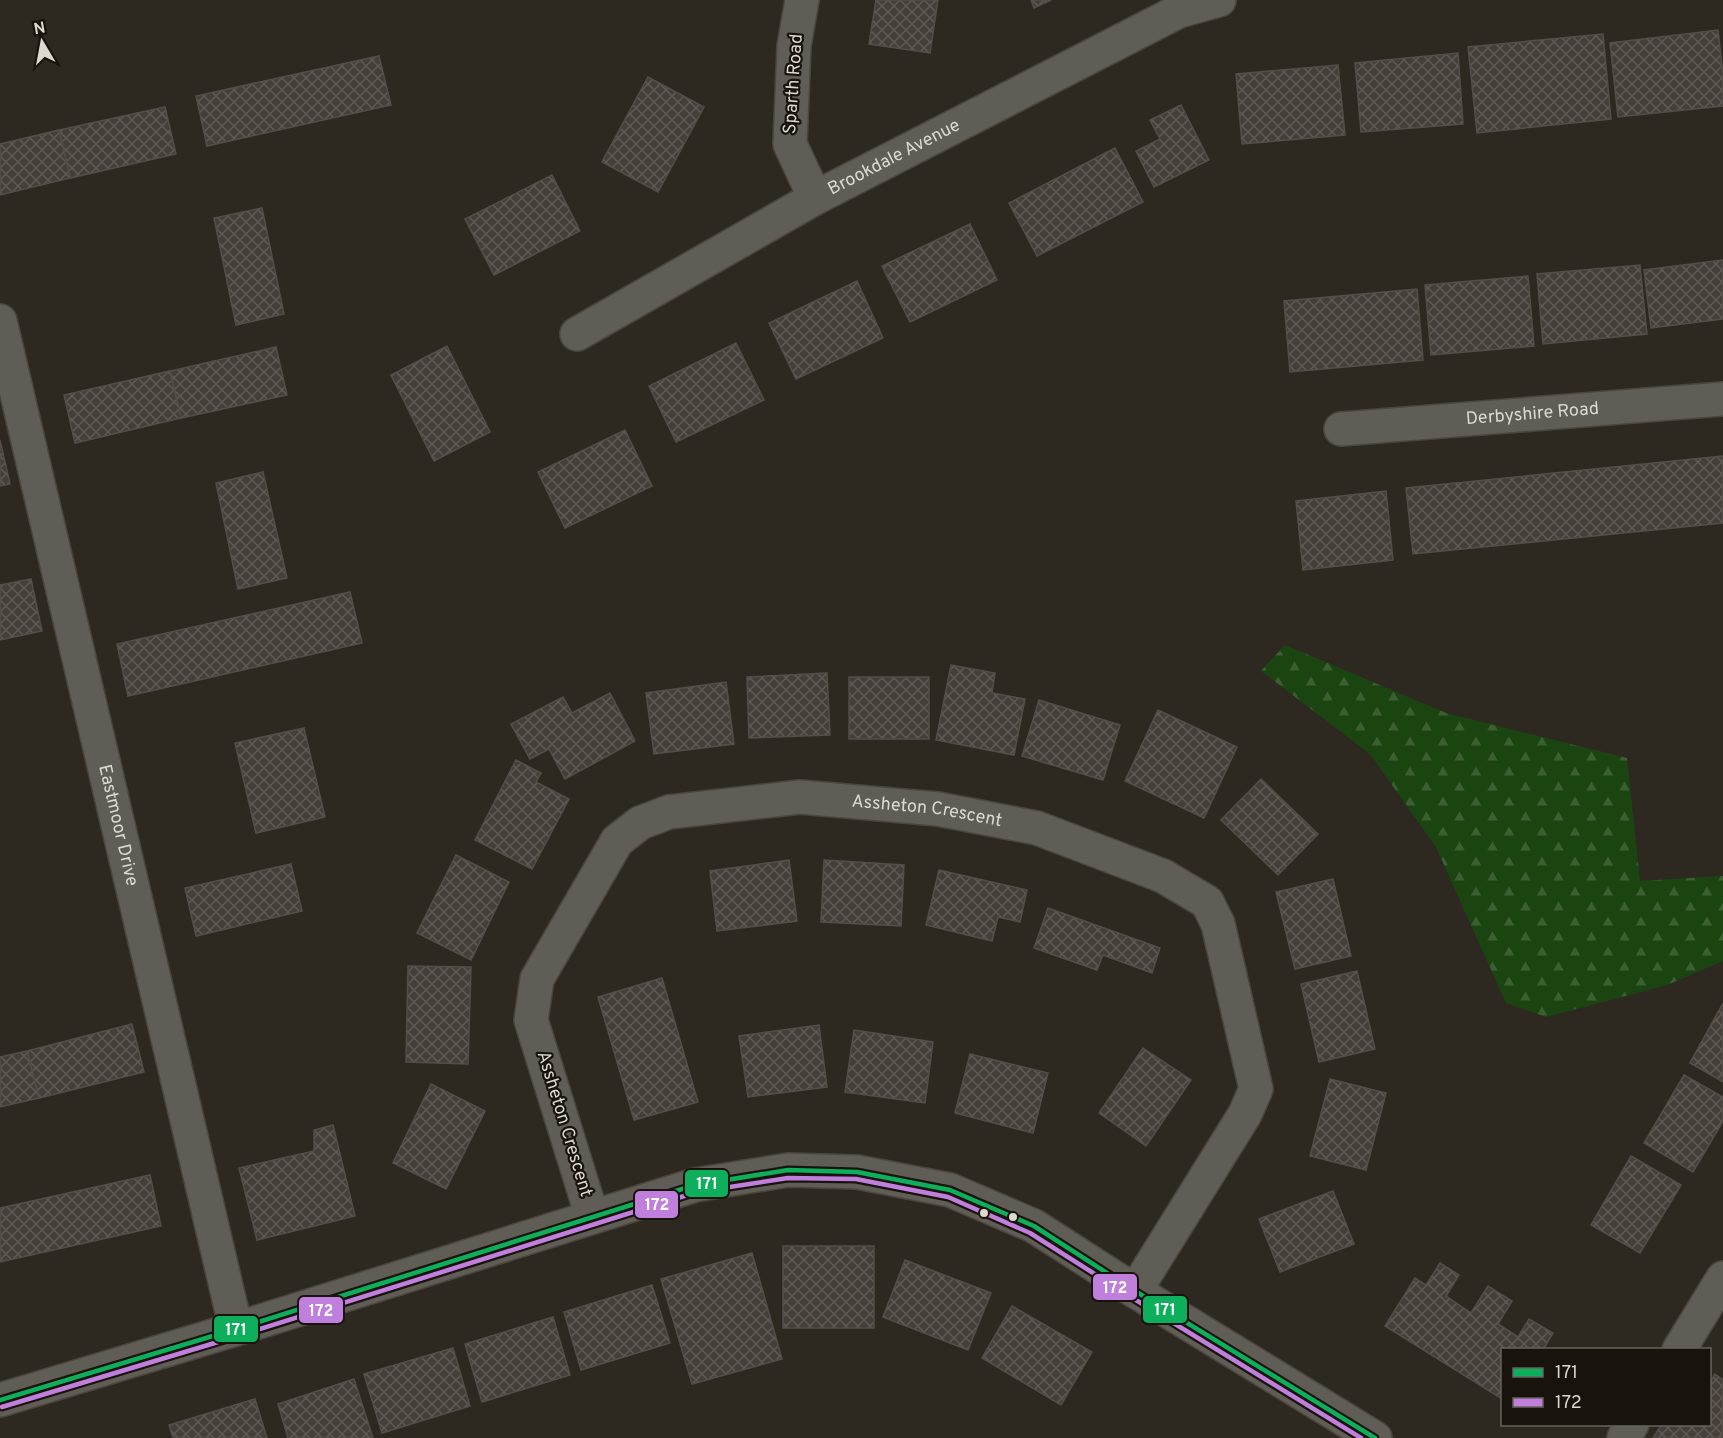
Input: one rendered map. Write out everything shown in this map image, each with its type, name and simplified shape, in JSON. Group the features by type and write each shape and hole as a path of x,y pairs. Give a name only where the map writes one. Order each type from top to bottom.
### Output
{"street":[{"name":"Sparth Road","path":"802,0 794,46 790,144 815,198"},
{"name":"Brookdale Avenue","path":"577,334 815,198 1179,11 1219,0"},
{"name":"Eastmoor Drive","path":"0,321 236,1329"},
{"name":"Derbyshire Road","path":"1341,429 1723,399"},
{"name":"Assheton Crescent","path":"592,1216 531,1020 537,979 617,842 640,823 669,812 800,797 938,808 1037,828 1163,876 1207,902 1218,924 1256,1089 1245,1114 1135,1291"},
{"path":"0,1400 236,1329 695,1185 788,1170 857,1172 950,1190 1034,1226 1135,1291 1375,1438"},
{"path":"1680,1348 1723,1278"}],"green space":[{"path":"1285,645 1446,713 1627,758 1640,881 1723,876 1723,961 1667,985 1546,1017 1506,1003 1436,847 1370,754 1261,671"}],"building":[{"path":"876,0 938,0 930,53 869,44"},
{"path":"1031,0 1051,0 1034,8"},
{"path":"1718,30 1723,75 1723,106 1618,117 1610,43"},
{"path":"1603,34 1611,119 1477,133 1468,47"},
{"path":"1458,53 1463,124 1361,132 1355,63"},
{"path":"379,56 391,105 207,146 196,96"},
{"path":"1338,65 1345,135 1242,144 1236,74"},
{"path":"648,77 704,107 658,192 602,162"},
{"path":"1181,105 1209,160 1154,187 1136,151 1160,139 1150,120"},
{"path":"165,107 176,154 70,178 59,130"},
{"path":"59,130 70,178 0,195 0,144"},
{"path":"1115,148 1143,202 1037,256 1009,203"},
{"path":"552,175 580,231 494,275 465,219"},
{"path":"262,208 284,314 236,325 214,218"},
{"path":"970,224 997,280 910,322 882,266"},
{"path":"1723,260 1723,319 1651,328 1644,270"},
{"path":"1640,265 1647,334 1543,344 1537,274"},
{"path":"1528,276 1534,346 1431,355 1425,285"},
{"path":"857,281 883,338 796,379 769,323"},
{"path":"1417,289 1423,360 1290,372 1284,301"},
{"path":"736,343 764,400 676,442 649,386"},
{"path":"447,346 490,432 434,461 391,375"},
{"path":"276,347 287,395 181,418 170,371"},
{"path":"170,371 181,418 75,443 64,395"},
{"path":"625,430 652,486 565,528 538,472"},
{"path":"0,440 10,484 0,486"},
{"path":"1723,456 1723,523 1413,554 1406,488"},
{"path":"263,472 287,578 238,589 216,483"},
{"path":"1386,491 1393,560 1303,570 1296,501"},
{"path":"31,579 42,631 0,640 0,585"},
{"path":"350,592 362,643 128,696 117,644"},
{"path":"951,665 995,673 992,693 1025,699 1014,755 936,740"},
{"path":"827,673 830,735 749,738 747,677"},
{"path":"849,677 929,677 929,739 849,739"},
{"path":"726,682 734,744 654,754 646,693"},
{"path":"610,693 635,741 565,779 549,749 530,759 511,724 563,697 572,713"},
{"path":"1039,700 1120,725 1103,780 1022,756"},
{"path":"1158,710 1237,747 1204,818 1125,781"},
{"path":"304,728 325,817 256,833 235,743"},
{"path":"516,760 541,773 536,782 569,799 532,869 475,840"},
{"path":"1261,779 1318,834 1278,875 1221,820"},
{"path":"456,855 509,882 471,960 417,933"},
{"path":"789,860 797,921 717,931 710,871"},
{"path":"824,860 904,865 901,926 821,922"},
{"path":"291,864 302,911 196,936 185,888"},
{"path":"939,870 1027,890 1020,922 998,917 992,941 926,925"},
{"path":"1333,879 1351,956 1295,969 1276,892"},
{"path":"1048,908 1160,948 1152,973 1103,955 1097,970 1034,948"},
{"path":"408,966 471,967 468,1064 406,1062"},
{"path":"1357,971 1375,1049 1319,1062 1301,984"},
{"path":"662,978 698,1102 634,1120 598,997"},
{"path":"1723,1003 1723,1082 1690,1063"},
{"path":"132,1024 144,1072 39,1098 27,1051"},
{"path":"819,1025 827,1087 748,1097 739,1036"},
{"path":"854,1030 933,1042 925,1103 845,1092"},
{"path":"1143,1048 1191,1080 1146,1146 1099,1113"},
{"path":"27,1051 39,1098 0,1107 0,1057"},
{"path":"970,1054 1048,1073 1033,1133 955,1113"},
{"path":"1684,1075 1723,1097 1723,1121 1693,1172 1644,1143"},
{"path":"1330,1079 1386,1093 1366,1170 1310,1156"},
{"path":"431,1084 485,1111 446,1189 393,1163"},
{"path":"333,1125 355,1216 257,1240 239,1168 314,1151 314,1130"},
{"path":"1631,1156 1681,1185 1640,1253 1591,1225"},
{"path":"150,1175 161,1226 0,1262 0,1208"},
{"path":"1333,1191 1354,1244 1280,1272 1259,1219"},
{"path":"783,1246 874,1246 874,1328 783,1328"},
{"path":"752,1253 782,1359 692,1384 661,1279"},
{"path":"905,1260 991,1293 968,1350 883,1317"},
{"path":"1440,1263 1459,1275 1446,1296 1471,1313 1488,1286 1512,1301 1498,1324 1518,1337 1529,1319 1553,1333 1544,1348 1501,1348 1501,1398 1385,1326 1415,1278 1426,1285"},
{"path":"652,1285 670,1343 581,1370 564,1312"},
{"path":"1012,1306 1092,1352 1061,1405 982,1358"},
{"path":"553,1317 570,1375 482,1402 465,1344"},
{"path":"453,1348 470,1406 382,1433 364,1374"},
{"path":"1715,1374 1723,1380 1722,1438 1653,1438 1661,1426 1711,1426 1711,1380"},
{"path":"354,1379 373,1438 288,1438 278,1404"},
{"path":"255,1399 267,1438 173,1438 169,1425"}],"transit line":[{"name":"171","path":"0,1400 236,1329 695,1185 788,1170 857,1172 950,1190 1034,1226 1135,1291 1375,1438"},
{"name":"172","path":"2,1407 238,1336 697,1192 788,1178 856,1179 948,1197 1030,1233 1361,1438"}]}
